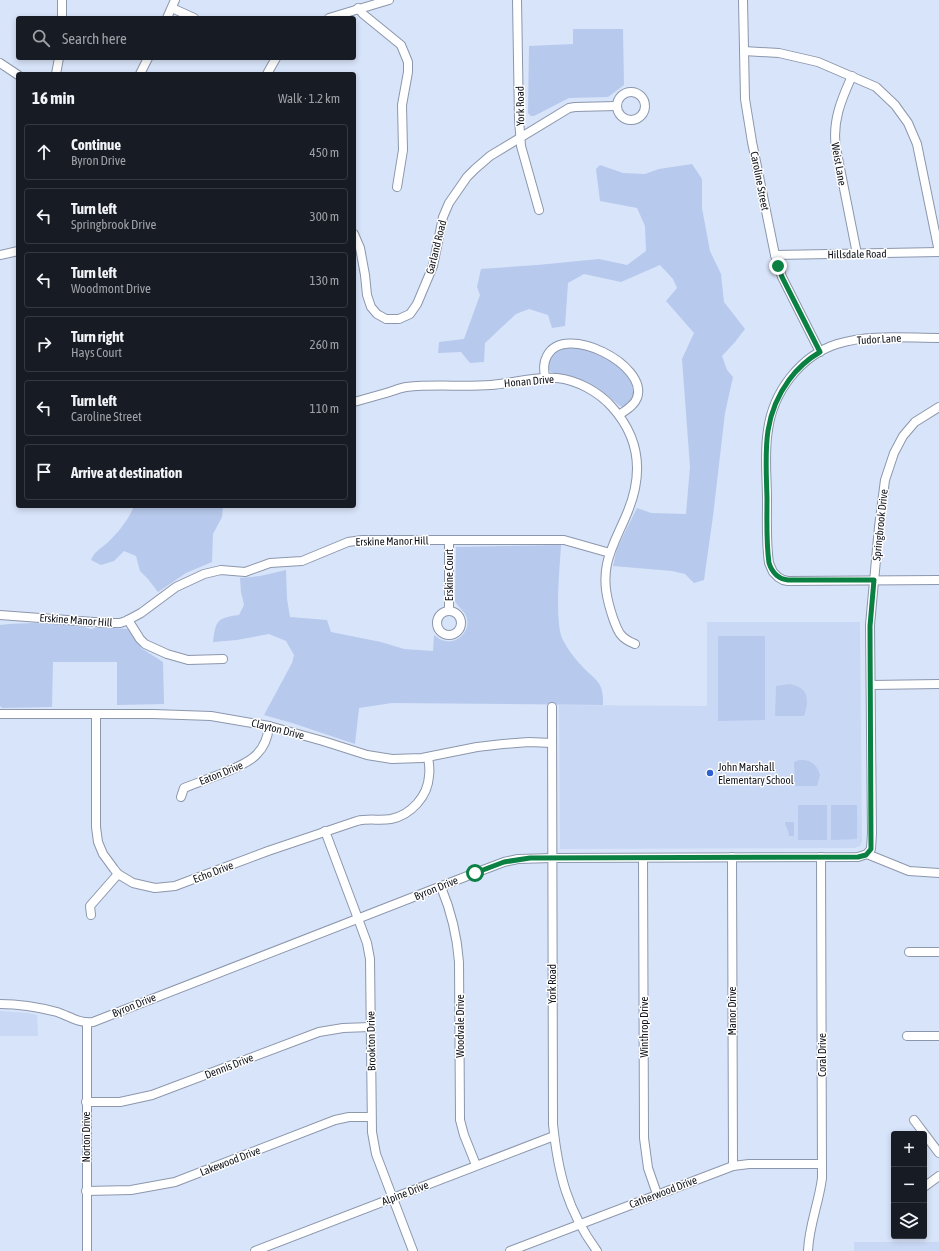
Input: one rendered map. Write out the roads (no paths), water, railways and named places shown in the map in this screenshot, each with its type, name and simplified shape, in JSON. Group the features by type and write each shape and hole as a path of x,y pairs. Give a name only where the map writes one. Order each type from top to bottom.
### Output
{"street":[{"path":"62,0 62,16"},
{"path":"168,16 175,0"},
{"path":"335,16 389,0"},
{"name":"York Road","path":"518,0 521,146 539,210"},
{"name":"Caroline Street","path":"744,0 744,86 748,119 775,255 782,277 820,352"},
{"path":"172,8 190,16"},
{"path":"358,8 369,20 401,45 408,62 408,72 402,105 403,150 397,187"},
{"path":"744,51 766,51 793,55 818,62 865,82 882,92 895,105 908,123 917,144 939,252"},
{"path":"56,72 59,60"},
{"path":"141,72 147,60"},
{"path":"268,72 275,60"},
{"path":"0,63 16,74"},
{"name":"Weist Lane","path":"852,76 840,104 835,134 837,156 857,254"},
{"name":"Garland Road","path":"356,239 360,248 367,294 371,307 382,318 399,319 410,314 421,296 433,266 443,217 449,203 460,186 475,168 490,156 569,108 617,106"},
{"path":"0,255 16,251"},
{"name":"Hillsdale Road","path":"775,255 939,252"},
{"name":"Tudor Lane","path":"874,580 783,580 773,572 768,557 767,437 769,420 779,394 791,377 802,365 820,352 835,345 859,339 939,338"},
{"path":"545,377 546,357 552,350 561,344 579,344 600,351 611,357 625,368 635,379 637,386 637,397 633,404 619,415"},
{"name":"Honan Drive","path":"356,401 404,388 491,385 545,377 564,379 584,386 604,399 619,415 630,434 636,452 637,472 633,498 610,553 606,569 607,599 620,635 625,640 635,644"},
{"name":"Springbrook Drive","path":"867,854 871,849 872,833 870,626 885,480 899,441 911,426 939,407"},
{"name":"Erskine Court","path":"449,540 449,610"},
{"name":"Erskine Manor Hill","path":"0,615 107,624 120,623 128,620 176,587 212,571 221,570 245,572 270,563 312,558 340,545 355,541 564,540 610,553"},
{"path":"874,580 939,580"},
{"path":"128,620 140,639 146,644 167,654 188,660 223,659"},
{"path":"871,685 939,684"},
{"name":"York Road","path":"552,707 554,1136 562,1179 572,1207 580,1224 597,1251"},
{"name":"Clayton Drive","path":"0,714 183,714 243,720 292,731 372,756 404,759 428,757 477,747 503,744 552,742"},
{"name":"Echo Drive","path":"96,714 97,835 103,854 118,874 133,883 148,887 164,888 175,886 268,850 366,819 391,819 398,817 410,810 423,796 428,785 428,757"},
{"name":"Eaton Drive","path":"181,797 184,788 240,766 254,758 262,747 269,726"},
{"name":"Brookton Drive","path":"325,831 358,918 370,959 372,1132 376,1154 413,1251"},
{"path":"867,854 909,871 939,873"},
{"name":"Byron Drive","path":"87,1023 106,1017 504,862 518,859 552,858 858,857 867,854"},
{"name":"Manor Drive","path":"732,857 734,1166"},
{"name":"Coral Drive","path":"808,1251 811,1222 820,1193 822,1178 821,857"},
{"name":"Winthrop Drive","path":"643,858 644,1138 648,1168 658,1194"},
{"path":"91,915 90,906 118,874"},
{"name":"Woodvale Drive","path":"441,886 454,924 460,962 460,1120 464,1135 476,1165"},
{"path":"908,952 939,952"},
{"path":"0,1004 19,1005 57,1012 87,1023"},
{"name":"Norton Drive","path":"87,1023 87,1251"},
{"name":"Dennis Drive","path":"86,1102 120,1102 142,1098 319,1032 343,1028 370,1027"},
{"path":"907,1036 939,1036"},
{"name":"Lakewood Drive","path":"86,1192 131,1190 174,1182 335,1120 349,1117 371,1117"},
{"path":"914,1120 939,1153"},
{"name":"Alpine Drive","path":"255,1251 265,1249 476,1165 554,1136"},
{"name":"Catherwood Drive","path":"510,1251 734,1166 749,1164 822,1164"},
{"path":"927,1185 939,1176"}],"place":[{"name":"John Marshall Elementary School","path":"710,773"}]}
